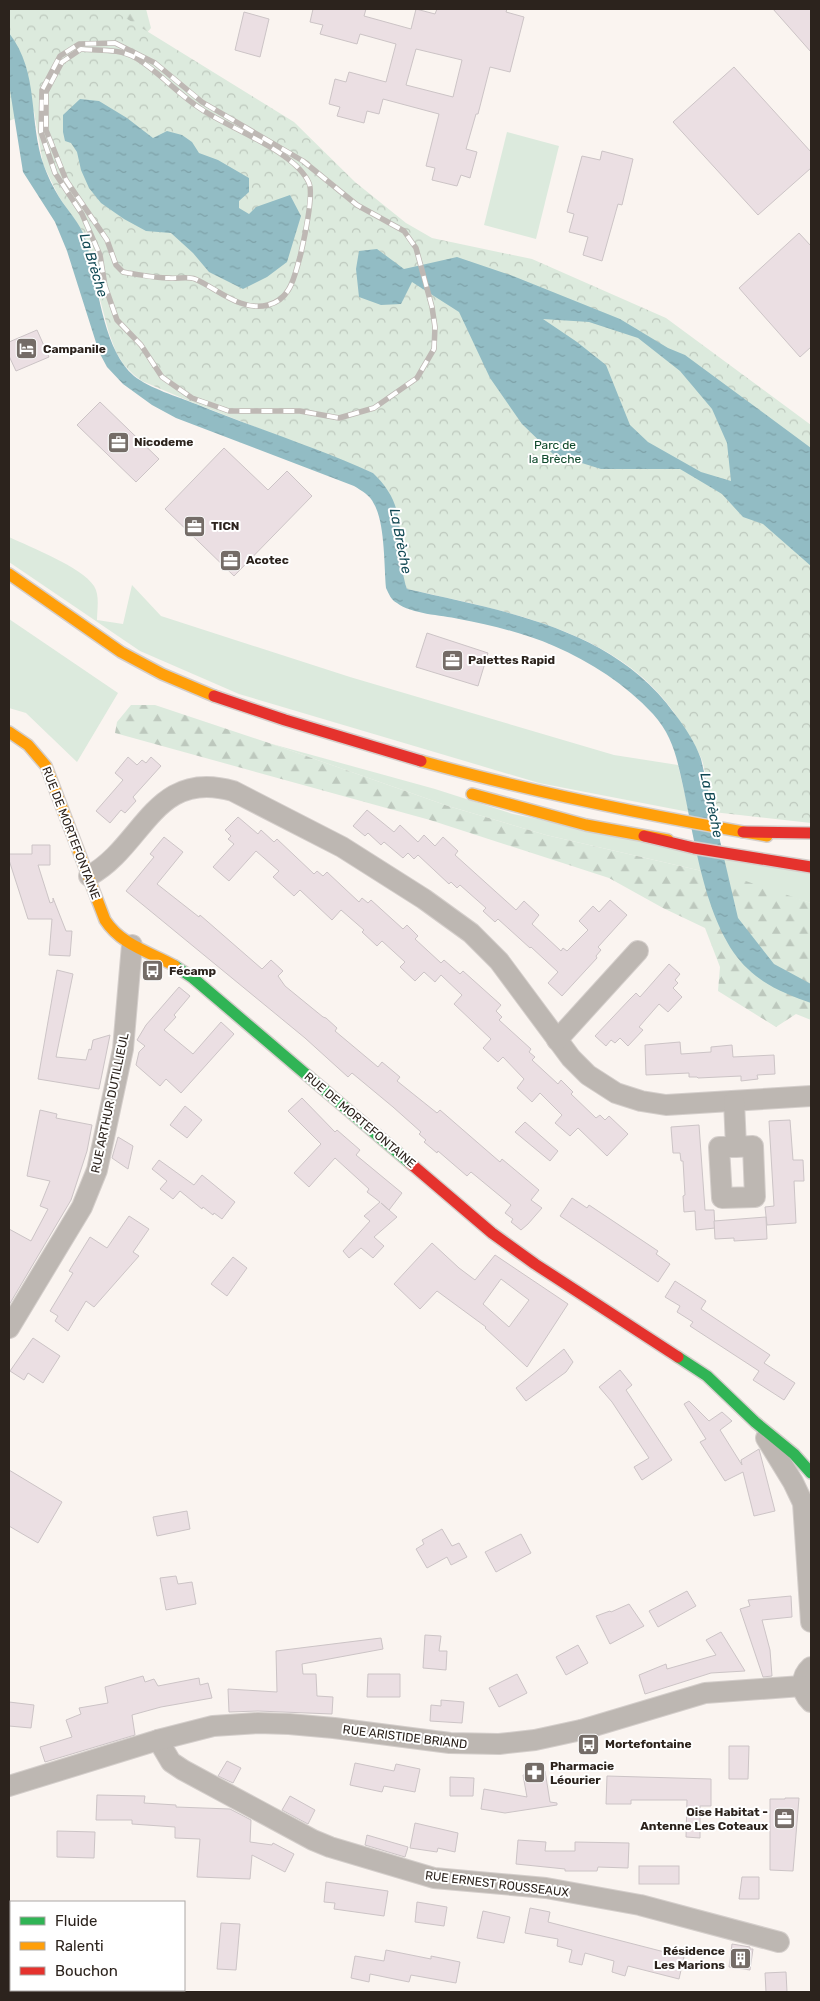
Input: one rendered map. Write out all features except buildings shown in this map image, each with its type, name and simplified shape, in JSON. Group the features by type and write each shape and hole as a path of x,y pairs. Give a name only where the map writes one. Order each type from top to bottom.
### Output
{"main road":[{"path":"9,574 78,625 114,648 162,674 208,694 358,744 432,765 569,799 683,822 811,842"},
{"name":"RUE DE MORTEFONTAINE","path":"9,732 21,738 42,760 51,776 109,927 119,938 169,962 192,978 492,1233 535,1264 707,1376 755,1422 794,1454 811,1473"},
{"path":"457,790 567,820 694,846 811,867"},
{"path":"744,832 811,833"},
{"path":"728,851 811,857"}],"street":[{"path":"89,876 104,866 157,808 173,796 198,787 216,787 233,791 342,846 424,899 471,933 499,961 571,1058 588,1075 605,1087 628,1098 666,1105 811,1096"},
{"name":"RUE ARTHUR DUTILLIEUL","path":"9,1328 82,1207 97,1170 124,1042 132,945"},
{"path":"557,1040 638,950"},
{"path":"734,1101 736,1146"},
{"name":"RUE DE MORTEFONTAINE","path":"755,1422 806,1491 804,1510 811,1622"},
{"name":"RUE ARISTIDE BRIAND","path":"9,1786 158,1740 213,1726 258,1723 326,1727 466,1744 517,1743 581,1730 705,1693 809,1683"},
{"name":"RUE ERNEST ROUSSEAUX","path":"158,1740 171,1762 183,1770 313,1840 330,1847 434,1878 538,1887 640,1905 779,1942"}],"green space":[{"name":"Parc de la Brèche","path":"9,9 111,9 294,122 355,182 406,223 432,238 532,259 666,318 811,425 811,823 713,812 702,760 662,696 633,669 600,648 564,631 525,618 407,589 404,581 394,503 373,473 142,381 124,365 116,352 109,333 81,229 59,197 43,164 34,111 9,121"},
{"path":"64,9 146,9 151,28 139,42"},
{"path":"507,132 559,146 536,239 484,225"},
{"path":"9,537 55,558 88,579 94,586 97,594 97,620 123,624 132,585 161,616 350,677 614,755 678,765 689,812 539,783 239,694 140,651 9,562"},
{"path":"9,619 118,693 77,762 26,713 9,708"},
{"path":"131,705 155,705 448,806 546,835 702,871 728,875 811,903 811,1020 796,1014 776,1027 718,991 720,967 705,928 663,908 609,878 430,820 115,733 117,722"},
{"path":"272,744 435,789 513,814 811,874 811,903 702,871 546,835 448,806"}],"water":[{"path":"9,33 19,48 25,64 39,149 44,166 62,202 77,222 85,238 107,331 123,364 134,376 155,388 373,473 383,484 394,502 407,589 518,615 554,627 588,642 620,661 649,684 682,724 693,741 701,759 738,918 774,964 811,984 811,1003 778,989 755,975 734,952 722,932 704,884 681,776 670,739 660,722 631,693 581,659 531,637 495,627 418,612 403,607 390,597 386,588 382,533 378,512 366,494 354,486 176,418 152,405 123,384 107,367 99,352 67,251 55,222 23,172 9,84"},
{"path":"80,99 99,101 127,118 153,138 167,131 182,135 192,142 199,153 218,160 249,178 249,192 239,201 239,208 249,214 256,207 290,195 301,216 287,262 267,277 243,289 209,272 193,253 171,233 146,231 101,203 89,188 81,170 77,152 71,143 65,141 63,132 63,115"},
{"path":"377,249 404,269 457,257 513,276 620,319 668,348 685,355 811,448 811,566 763,524 743,517 722,494 680,469 601,469 553,454 522,424 490,378 459,312 412,282 401,304 381,305 359,297 356,269 359,251","holes":["543,319 589,322 638,338 680,371 712,409 727,443 731,481 701,472 648,442 630,425 606,365"]}],"railway":[{"path":"115,43 155,63 202,102 303,161 357,205 404,231 416,248 432,307 435,327 434,349 417,378 374,408 339,418 300,411 229,411 192,398 162,377 141,345 117,320 105,286 100,255 82,214 55,173 41,132 42,90 60,56 79,44 115,43"},
{"path":"81,49 116,51 136,58 201,109 276,151 302,171 309,183 310,189 308,220 296,272 287,292 282,298 268,305 248,305 230,298 192,278 159,278 128,273 123,272 116,265 107,240 66,180 46,130 46,92 62,62 81,49"}],"traffic: fast":[{"path":"175,966 193,978 410,1163"},
{"path":"678,1357 707,1376 755,1422 794,1454 811,1473"}],"traffic: slow":[{"path":"9,574 121,652 162,674 214,696"},
{"path":"9,732 28,745 46,766 105,920 119,936 128,942 175,966"},
{"path":"421,761 593,803 767,836"},
{"path":"472,794 586,825 668,840"}],"traffic: jam":[{"path":"214,696 285,720 421,761"},
{"path":"743,832 811,833"},
{"path":"644,836 694,848 811,867"},
{"path":"410,1163 492,1233 535,1264 678,1357"}],"place":[{"name":"Campanile","path":"27,349"},
{"name":"Nicodeme","path":"118,442"},
{"name":"TICN","path":"195,526"},
{"name":"Acotec","path":"230,560"},
{"name":"Palettes Rapid","path":"452,660"},
{"name":"Fécamp","path":"153,971"},
{"name":"Mortefontaine","path":"589,1744"},
{"name":"Pharmacie Léourier","path":"534,1773"},
{"name":"Oise Habitat - Antenne Les Coteaux","path":"784,1819"},
{"name":"Résidence Les Marions","path":"741,1958"}],"water label":[{"name":"La Brèche","path":"94,265"},
{"name":"La Brèche","path":"401,541"},
{"name":"La Brèche","path":"712,805"}]}
